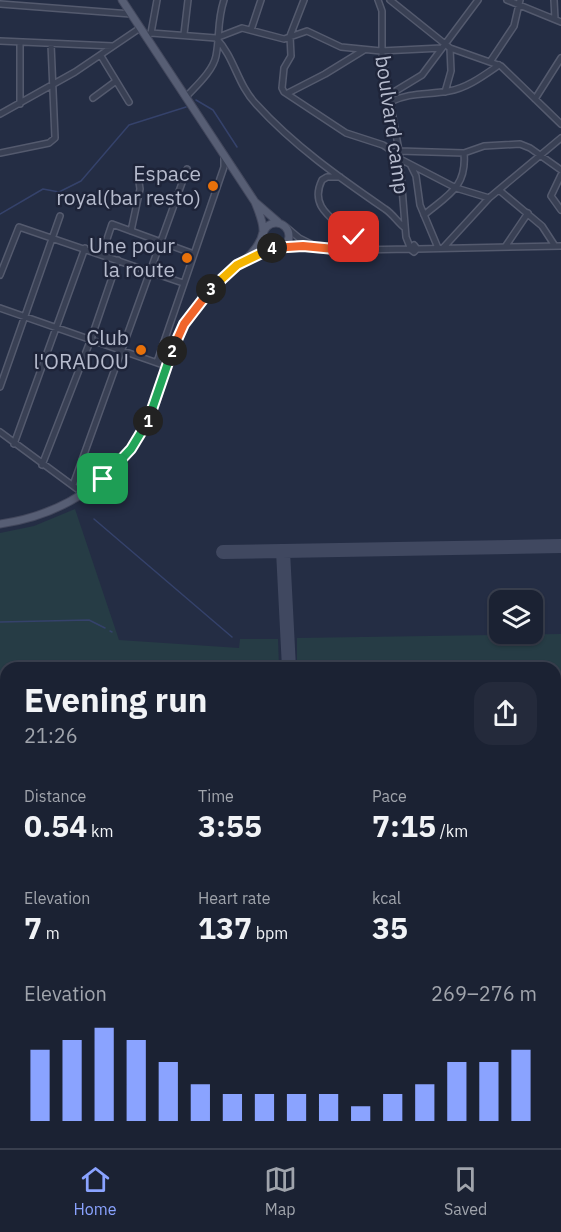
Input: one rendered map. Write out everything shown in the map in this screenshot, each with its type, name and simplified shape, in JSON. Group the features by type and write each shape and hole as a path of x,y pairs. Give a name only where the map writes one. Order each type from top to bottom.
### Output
{"main road":[{"path":"122,0 140,28 148,34 255,202 286,227 289,235 283,246 272,248 237,265"},
{"path":"255,202 263,240 272,248"},
{"path":"0,524 51,512 84,494 118,465 139,437 156,401 166,366 180,333 194,310 213,287 251,252 267,226 278,222"}],"street":[{"path":"157,0 148,34 184,34 216,38 242,28 284,39 306,31 341,47 364,50 446,47"},
{"path":"184,34 188,0"},
{"path":"186,97 205,76 216,57 218,19 224,0"},
{"path":"251,30 261,0"},
{"path":"304,0 291,36 291,56 284,68 282,87 340,130 383,145 410,165 456,188 489,198"},
{"path":"390,0 446,47 499,65 561,124"},
{"path":"388,95 417,79 446,47 478,0"},
{"path":"507,0 520,3 558,20"},
{"path":"554,0 558,20"},
{"name":"boulvard camp","path":"380,1 381,51 399,155 405,228 410,248"},
{"path":"490,62 514,26 520,3"},
{"path":"0,4 131,14"},
{"path":"0,114 101,56 140,28"},
{"path":"216,38 234,61 240,82 255,103 293,139 340,177 388,211 405,228"},
{"path":"0,41 113,46"},
{"path":"20,42 20,104"},
{"path":"0,153 49,143 55,138 51,44"},
{"path":"445,92 451,71 446,47"},
{"path":"288,93 364,50"},
{"path":"101,56 129,102"},
{"path":"535,99 561,58"},
{"path":"390,102 412,93 445,92 466,86 499,65"},
{"path":"93,98 116,81"},
{"path":"441,248 489,198 561,138"},
{"path":"399,155 464,153 484,146 520,144 561,170"},
{"path":"424,215 456,188 465,170 464,153"},
{"path":"157,362 224,167 224,156"},
{"path":"410,165 416,176 420,205 441,248"},
{"path":"74,485 188,169"},
{"path":"131,231 140,189 138,175"},
{"path":"561,175 551,196 561,210"},
{"path":"340,177 327,177 322,180 318,194 319,205 326,215 354,237 360,250"},
{"path":"499,190 546,229 558,246"},
{"path":"505,247 528,213"},
{"path":"0,387 60,216"},
{"path":"102,254 112,224 194,254"},
{"path":"286,227 299,238 320,248"},
{"path":"0,275 16,228 85,248 183,283"},
{"path":"283,246 360,250 410,248 412,252 417,249 441,248 558,246"},
{"path":"15,444 85,248"},
{"path":"42,465 91,339 118,260"},
{"path":"0,308 166,366"},
{"path":"0,432 84,494"}],"shaded area":[{"path":"75,509 119,640 239,648 240,639 278,639 279,662 0,662 0,533 34,526"},
{"path":"543,634 561,634 561,662 297,662 297,638 489,635 489,644 543,644"}],"waterway":[{"path":"196,100 213,110 237,147"},
{"path":"0,214 43,189 59,192 81,181 129,125 186,107"},
{"path":"94,519 232,637"},
{"path":"0,622 89,620 105,628"}],"taxiway":[{"path":"223,552 561,546"},
{"path":"283,551 289,662"}],"place":[{"name":"Espace royal(bar resto)","path":"213,186"},
{"name":"Une pour la route","path":"187,258"},
{"name":"Club l'ORADOU","path":"141,350"}],"route":[{"path":"103,479 131,449 146,426 166,366 184,324 198,303 213,287 237,265 272,248 303,246 360,250 354,237"}]}
